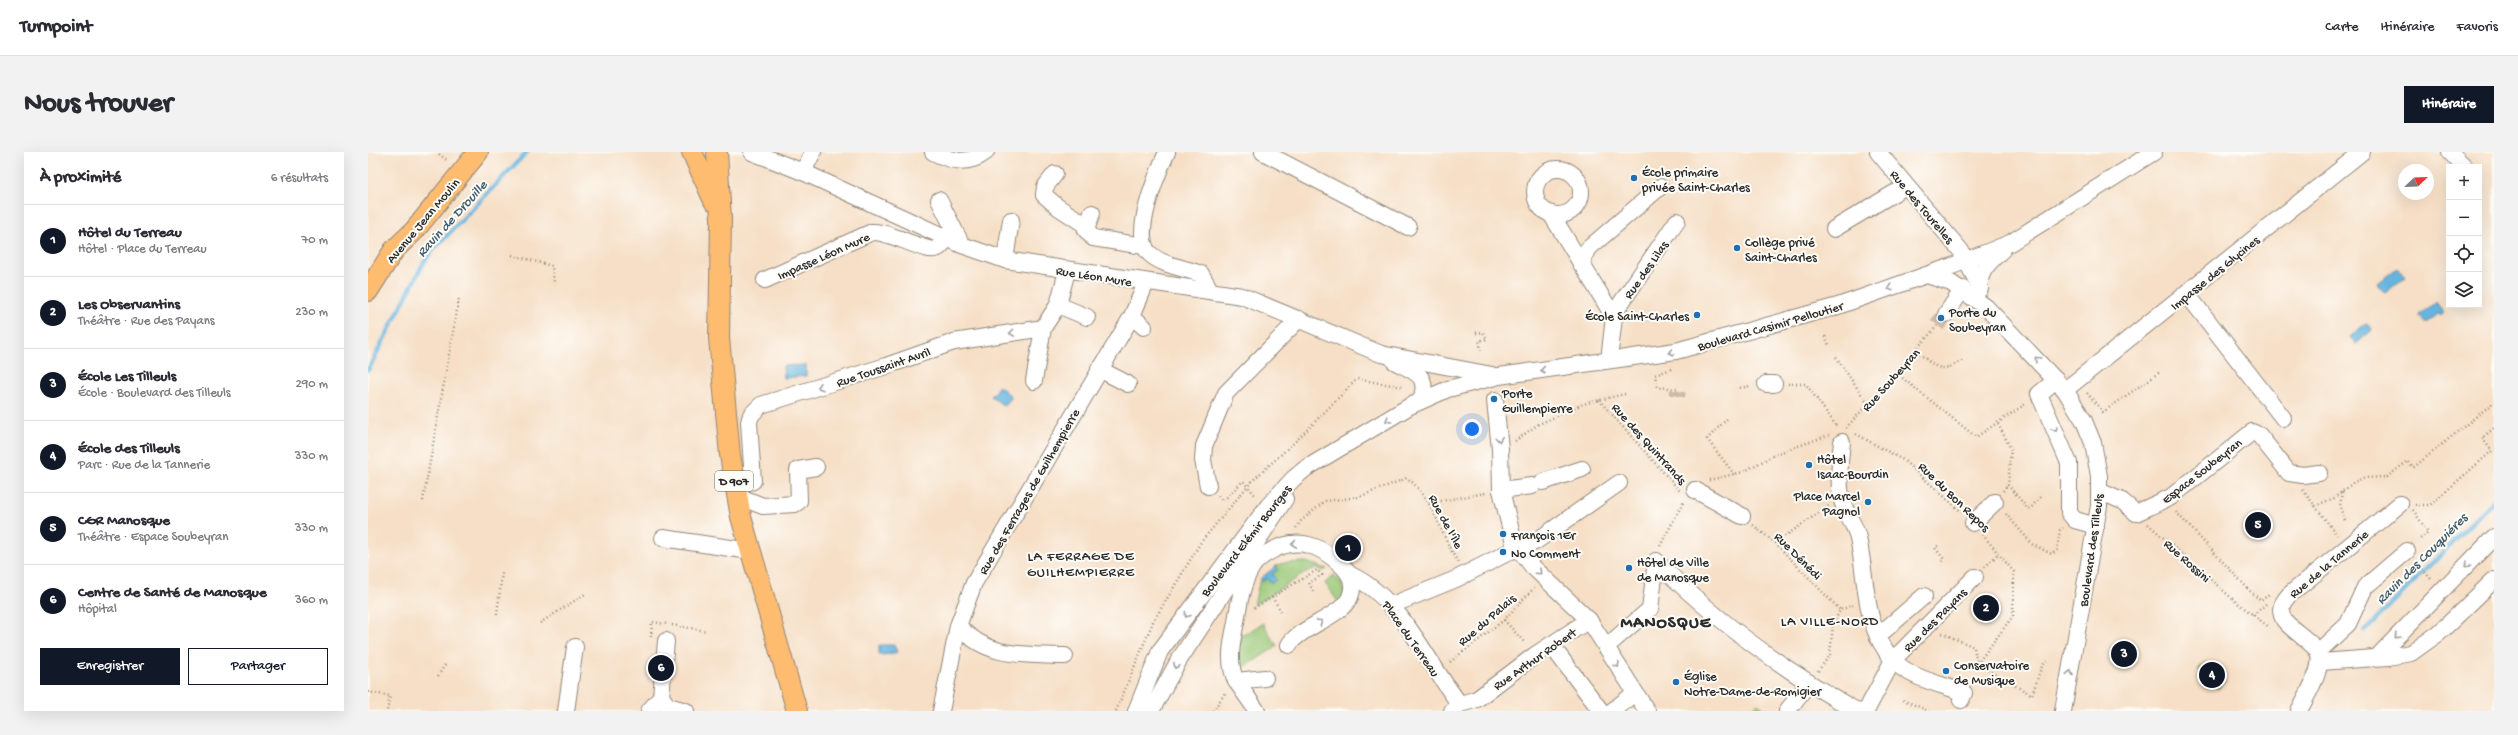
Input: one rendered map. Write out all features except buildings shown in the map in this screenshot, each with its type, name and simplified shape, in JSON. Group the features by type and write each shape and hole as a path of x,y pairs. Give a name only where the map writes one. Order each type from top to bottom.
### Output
{"main road":[{"name":"Avenue Jean Moulin","path":"368,291 394,250 414,231 478,152"},
{"name":"D 907","path":"692,152 705,177 721,220"},
{"name":"D 907","path":"717,152 721,220 719,338 736,491 750,551 797,711"}],"street":[{"path":"803,172 813,152"},
{"path":"933,152 955,161 972,160 986,152"},
{"path":"1167,152 1158,172 1146,214 1142,231 1144,246 1150,254 1157,259 1201,274 1210,290"},
{"path":"1263,152 1408,227"},
{"name":"Rue des Tourelles","path":"1878,152 1944,230 1967,260 1980,287 1986,307"},
{"path":"1980,287 1984,269 2010,243 2154,152"},
{"name":"Impasse des Glycines","path":"2039,394 2061,385 2078,381 2362,152"},
{"path":"2450,152 2462,164"},
{"name":"Rue Léon Mure","path":"763,153 946,239 1006,260 1067,271 1146,283 1210,290 1242,296 1381,354 1465,370"},
{"path":"1055,174 1046,187 1044,195 1058,207 1089,220 1088,233 1098,240 1144,246"},
{"path":"1834,229 1906,186"},
{"path":"1581,264 1589,248 1660,187"},
{"path":"939,200 962,245"},
{"path":"1551,214 1614,317 1609,360"},
{"path":"1006,260 1011,220"},
{"name":"Rue des Lilas","path":"1614,317 1619,306 1677,221"},
{"name":"Impasse Léon Mure","path":"765,280 872,232 886,233 931,250 940,248 946,239"},
{"name":"Boulevard Casimir Pelloutier","path":"1494,377 1676,351 1838,306 1927,275 2010,243"},
{"path":"1034,381 1043,328 1059,301 1067,271"},
{"path":"1927,275 1945,280 1964,289 1986,307"},
{"name":"Rue des Ferrages de Guilhempierre","path":"941,711 958,626 974,583 1132,316 1146,283"},
{"path":"1942,320 1964,289"},
{"path":"2187,294 2283,418"},
{"path":"1059,301 1076,302"},
{"path":"1059,301 1088,317"},
{"name":"Boulevard des Tilleuls","path":"1986,307 2061,385 2084,421 2095,452 2099,498 2096,526 2063,711"},
{"path":"1132,316 1144,327"},
{"path":"1208,486 1203,460 1204,446 1226,393 1299,319"},
{"name":"Rue Toussaint Avril","path":"736,491 753,481 749,433 751,415 761,405 954,342 1043,328"},
{"path":"1381,354 1422,378 1425,388 1421,400"},
{"path":"1099,370 1128,384"},
{"path":"1448,389 1465,370 1494,377 1494,399 1500,449 1501,490 1511,534 1517,548 1544,577 1589,620 1648,711"},
{"name":"Boulevard Elémir Bourges","path":"1136,711 1160,651 1267,508 1293,479 1305,469 1421,400 1448,389 1494,377"},
{"path":"2039,394 2069,464 2069,513 2072,519 2096,526"},
{"name":"Espace Soubeyran","path":"2136,513 2166,500 2252,432 2259,435 2289,473"},
{"path":"1841,434 1839,474 1841,499 1858,538 1868,599 1878,636 1893,660 1910,672 1964,693 1961,700"},
{"path":"736,491 763,506 795,504 799,501 798,470 816,467"},
{"path":"1501,490 1537,484 1582,469"},
{"path":"2289,473 2303,475 2319,473"},
{"path":"1151,711 1179,660 1249,561 1287,497 1293,479"},
{"path":"1392,605 1461,577 1517,548 1539,540 1619,483"},
{"path":"1691,494 1742,516"},
{"path":"2099,498 2122,502 2136,513"},
{"path":"1968,521 1996,502"},
{"name":"Rue de la Tannerie","path":"2319,657 2284,620 2281,615 2282,604 2289,595 2400,504"},
{"path":"2377,657 2494,537"},
{"path":"663,538 750,551"},
{"path":"1249,561 1291,544"},
{"name":"Place du Terreau","path":"1291,544 1307,544 1320,548 1351,575 1366,583 1392,605 1456,699 1454,708"},
{"path":"2299,711 2319,657 2346,626 2365,587 2407,550"},
{"path":"1249,561 1248,575 1239,602 1231,663 1236,681 1257,711"},
{"path":"1656,561 1692,597 1731,629 1808,684 1857,711"},
{"path":"1606,647 1650,609 1656,561"},
{"path":"1289,645 1346,604 1352,590 1351,575"},
{"name":"Rue des Payans","path":"1866,711 1893,660 1975,577"},
{"path":"2319,657 2377,657 2403,655 2424,645 2494,580"},
{"path":"1878,636 1924,596"},
{"name":"Rue Arthur Robert","path":"1454,708 1476,699 1535,655 1589,620"},
{"path":"958,626 970,638 998,652 1065,656"},
{"path":"649,711 661,697 666,641"},
{"path":"1551,645 1601,711"},
{"path":"566,711 575,647"},
{"path":"1236,681 1265,678"},
{"path":"1787,711 1808,684"},
{"path":"1612,711 1635,693"},
{"path":"661,697 668,706 686,711"}],"path":[{"path":"439,154 448,160"},
{"path":"512,255 552,266 554,282"},
{"path":"423,501 459,298"},
{"name":"Rue Soubeyran","path":"1841,434 1942,320"},
{"path":"1476,333 1483,332 1487,339 1479,341 1481,350"},
{"path":"1824,336 1830,346"},
{"path":"1916,351 1941,369 1948,369 1963,360"},
{"path":"1836,358 1868,404"},
{"path":"1676,367 1655,374 1658,387 1678,389 1678,391"},
{"path":"2078,381 2103,412 2160,372"},
{"path":"1896,373 1976,438 2039,394"},
{"path":"1656,561 1660,544 1691,494 1705,481 1743,472 1776,454 1820,436 1841,434 1806,384 1764,385 1740,388"},
{"path":"1500,449 1520,439 1537,425 1583,404 1625,394"},
{"name":"Rue des Quintrands","path":"1599,400 1691,494"},
{"path":"2315,506 2334,498 2354,482 2363,478 2387,477 2408,461 2413,468 2494,402"},
{"path":"1727,419 1707,439 1734,474"},
{"path":"1998,424 2011,449 2008,485 1996,502 2033,545 2052,554 2057,550 2060,530 2072,519"},
{"path":"2425,527 2408,506 2430,505 2445,494 2458,478 2492,451 2482,438 2494,428"},
{"name":"Rue du Bon Repos","path":"1841,434 1903,460 1968,521 2012,569 2014,577 2013,616 1977,664"},
{"path":"2289,473 2338,534 2335,537"},
{"name":"Rue de l'Île","path":"1291,544 1301,521 1314,508 1329,500 1359,497 1407,478 1429,503 1461,577"},
{"path":"1223,500 1243,481"},
{"path":"2008,485 2028,509 2031,508 2040,497"},
{"path":"1429,503 1501,490"},
{"path":"2342,492 2340,507 2345,521"},
{"path":"1775,543 1808,518 1841,499"},
{"path":"2166,500 2261,601 2272,591"},
{"name":"Rue Rossini","path":"2136,513 2235,601 2271,628"},
{"name":"Rue Dénédi","path":"1742,516 1775,543 1840,610"},
{"path":"1938,546 1935,548 1944,559 1940,563"},
{"path":"2417,564 2425,573"},
{"path":"1250,606 1250,611 1317,570 1322,575 1309,583 1313,591"},
{"path":"497,614 502,573"},
{"name":"Rue du Palais","path":"1437,672 1504,620 1544,577"},
{"path":"540,623 585,594"},
{"path":"1272,597 1281,611"},
{"path":"1808,684 1830,655 1833,624 1840,610 1868,599"},
{"path":"1504,620 1535,655"},
{"path":"652,622 707,631"},
{"path":"1927,626 1974,647 1977,664 2032,695 2041,668 2046,661"},
{"path":"438,676 445,665"},
{"path":"1213,711 1220,698 1236,681"},
{"path":"368,692 390,696 387,711"},
{"path":"1903,700 1929,711"}],"green space":[{"path":"1306,562 1327,569 1323,571 1317,568 1310,570 1254,605 1260,579 1262,582 1267,578 1275,580 1272,574 1278,570 1276,566 1284,563"},
{"path":"1334,575 1341,582 1344,595 1339,603 1325,583"},
{"path":"1263,623 1277,646 1240,670 1240,637"},
{"path":"2205,662 2225,680 2218,689 2198,670"},
{"path":"1758,703 1766,711 1748,711"}],"water":[{"path":"2397,268 2405,277 2385,293 2377,284"},
{"path":"2436,302 2444,313 2441,316 2439,313 2426,324 2419,315"},
{"path":"2366,323 2372,330 2356,344 2350,337"},
{"path":"806,365 806,376 784,378 783,366"},
{"path":"999,386 1012,397 1004,406 991,396"},
{"path":"1276,566 1278,570 1272,574 1276,580 1271,583 1267,578 1262,582 1260,579"},
{"path":"879,645 894,645 897,652 894,654 879,655"}],"waterway":[{"name":"Ravin de Drouille","path":"368,370 424,262 434,249 527,152"},
{"name":"Ravin des Couquiéres","path":"2365,631 2494,500"}],"tunnel":[{"path":"1937,325 1946,314"},
{"path":"1677,396 1678,391"}],"place":[{"name":"École primaire privée Saint-Charles","path":"1634,178"},
{"name":"Collège privé Saint-Charles","path":"1737,248"},
{"name":"École Saint-Charles","path":"1697,315"},
{"name":"Porte du Soubeyran","path":"1941,318"},
{"name":"Porte Guillempierre","path":"1494,399"},
{"name":"Hôtel Isaac-Bourdin","path":"1809,465"},
{"name":"Place Marcel Pagnol","path":"1868,502"},
{"name":"CGR Manosque","path":"2258,525"},
{"name":"François 1Er","path":"1503,534"},
{"name":"Hôtel du Terreau","path":"1348,548"},
{"name":"No Comment","path":"1503,552"},
{"name":"Hôtel de Ville de Manosque","path":"1629,568"},
{"name":"Les Observantins","path":"1986,608"},
{"name":"École Les Tilleuls","path":"2124,654"},
{"name":"Centre de Santé de Manosque","path":"661,668"},
{"name":"Conservatoire de Musique","path":"1946,671"},
{"name":"École des Tilleuls","path":"2212,675"},
{"name":"Église Notre-Dame-de-Romigier","path":"1676,682"}],"district":[{"name":"LA FERRAGE DE GUILHEMPIERRE","path":"1081,564"},
{"name":"LA VILLE-NORD","path":"1830,620"},
{"name":"MANOSQUE","path":"1666,621"}]}
